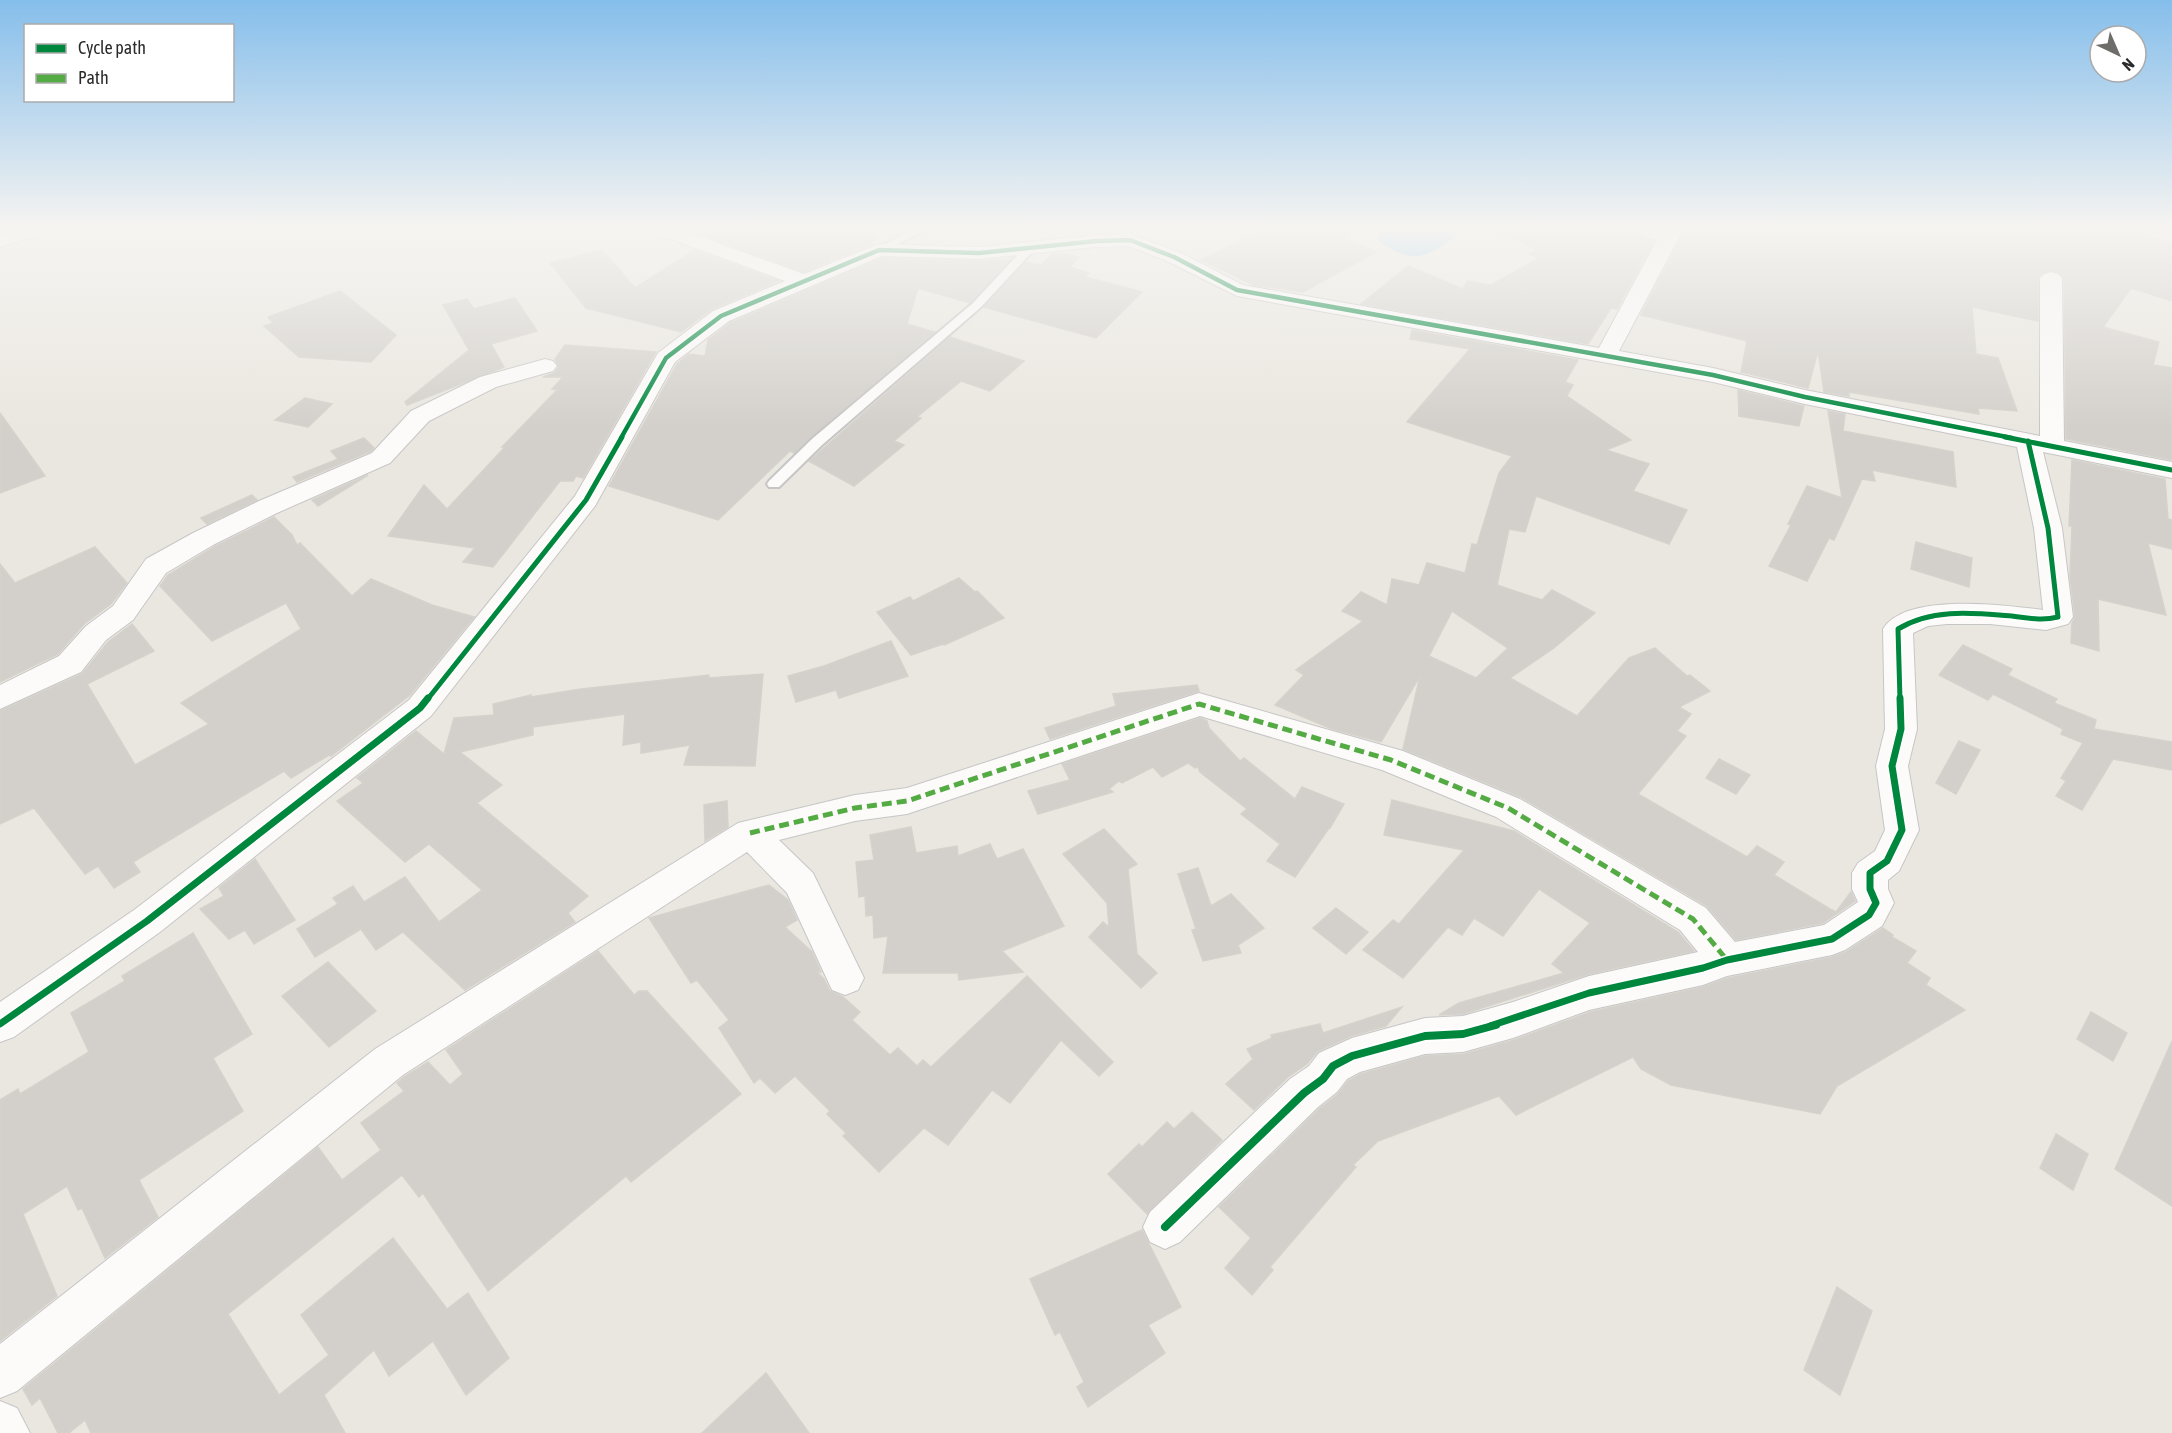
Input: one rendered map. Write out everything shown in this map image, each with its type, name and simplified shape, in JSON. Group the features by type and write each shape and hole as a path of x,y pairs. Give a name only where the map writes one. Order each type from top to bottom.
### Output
{"street":[{"path":"0,1024 147,921 420,708 586,500 666,358 721,316 771,295"},
{"path":"1265,295 1606,355 2172,470"},
{"path":"1606,355 1638,295"},
{"path":"1164,1227 1304,1093 1323,1079 1333,1066 1352,1056 1425,1036 1463,1034 1513,1020 1589,993 1703,968 1727,960 1832,939 1869,915 1876,903 1870,889 1870,873 1887,861 1902,830 1892,766 1901,729 1898,629 1906,621 1952,613 2046,620 2058,617 2040,443 2050,295"},
{"path":"0,698 70,664 96,633 123,613 156,566 203,539 268,507 381,458 420,416 488,382 545,366"},
{"path":"0,1374 389,1062 750,833 855,808 907,801 1199,704 1391,760 1508,808 1693,919 1727,960"},
{"path":"750,833 800,883 845,978"},
{"path":"0,1425 6,1433"}],"lane":[{"path":"774,484 816,442 986,295"}],"building":[{"path":"329,295 345,295 396,335 371,362 299,357 264,326 273,323 268,317"},
{"path":"575,295 746,295 712,309 681,332 586,308"},
{"path":"796,295 916,295 907,324 935,332 794,453 790,451 718,520 609,486 677,364 689,354 705,356 708,340 730,323"},
{"path":"942,295 978,295 970,303"},
{"path":"995,295 1139,295 1096,338 984,307"},
{"path":"1372,295 1625,295 1617,309 1611,308 1588,344 1361,304"},
{"path":"1651,295 2038,295 2038,321 1972,307 1976,354 1998,358 2017,411 1978,408 1979,414 1849,392 1849,396 1824,392 1818,351 1808,388 1741,372 1747,341 1641,315"},
{"path":"2064,295 2126,295 2103,327 2159,342 2153,365 2172,368 2172,460 2066,439"},
{"path":"2153,295 2172,295 2172,301"},
{"path":"515,298 537,331 491,344 504,367 407,405 405,402 469,350 443,305 467,299 474,309"},
{"path":"1412,330 1578,360 1565,382 1573,385 1567,396 1631,440 1606,450 1649,464 1633,491 1687,510 1669,544 1536,496 1525,532 1509,529 1497,585 1542,600 1552,590 1595,613 1554,648 1510,678 1577,716 1629,658 1655,648 1687,676 1690,675 1710,691 1679,707 1691,714 1677,731 1686,736 1638,794 1747,857 1757,846 1784,862 1774,875 1836,912 1851,892 1855,901 1823,923 1736,940 1707,906 1521,797 1403,749 1420,676 1381,742 1332,729 1275,705 1304,675 1296,670 1363,621 1342,611 1361,592 1387,605 1392,579 1419,585 1427,563 1465,573 1472,544 1477,545 1499,473 1512,456 1407,422 1470,349 1410,339","holes":["1452,611 1508,648 1476,678 1429,656"]},
{"path":"950,337 1024,361 990,391 961,381 917,417 921,418 894,441 904,445 854,486 809,461"},
{"path":"565,345 656,352 583,478 576,476 573,481 560,481 493,567 463,562 475,548 388,536 424,485 447,509 505,447 502,447 557,390 552,389 563,377 543,377 554,373 559,367 555,359"},
{"path":"1738,390 1804,406 1799,426 1739,416"},
{"path":"305,398 332,404 308,427 275,420"},
{"path":"1828,411 1845,414 1843,431 1953,452 1956,487 1872,470 1875,481 1862,479 1834,540 1829,538 1807,581 1769,566 1791,525 1788,524 1807,486 1842,498"},
{"path":"0,413 45,476 0,493"},
{"path":"364,438 374,448 371,451 297,482 293,477 338,459 331,451"},
{"path":"2072,460 2165,479 2168,519 2172,520 2172,549 2148,543 2166,615 2098,599 2099,651 2071,643 2072,623 2075,617 2070,576 2072,526 2069,526"},
{"path":"368,475 318,506 312,500"},
{"path":"252,495 257,500 207,524 201,518"},
{"path":"274,517 292,535 297,545 300,543 352,596 371,579 432,605 474,617 410,695 331,756 329,755 291,778 284,771 133,862 140,872 114,888 98,866 85,874 34,808 0,824 0,711 82,674 108,642 132,624 154,651 87,684 135,765 209,724 181,703 301,629 286,603 212,641 160,586 168,575 214,547"},
{"path":"1916,542 1972,558 1969,587 1911,569"},
{"path":"95,547 127,583 111,604 84,624 58,654 0,682 0,564 15,583"},
{"path":"959,578 975,592 977,591 1004,618 944,645 911,655 877,612 910,597 913,601"},
{"path":"891,641 908,676 839,698 836,690 796,702 788,676 824,666"},
{"path":"1963,645 2012,669 2008,675 2057,699 2054,703 2096,720 2094,729 2172,742 2172,770 2113,759 2082,810 2056,796 2066,781 2061,778 2083,743 2061,734 2063,729 1993,694 1988,700 1939,675"},
{"path":"763,674 755,766 684,765 690,745 641,753 641,742 623,745 625,714 533,727 533,735 460,752 502,785 477,803 588,896 568,913 575,922 465,990 403,932 376,950 361,929 315,957 297,929 338,904 333,898 353,886 364,902 405,877 439,922 482,890 429,844 405,862 337,801 363,783 357,778 416,731 444,754 454,718 494,715 493,704 531,695 531,697 581,689 709,675 708,678"},
{"path":"1197,685 1199,691 1050,739 1045,728 1116,706 1113,694"},
{"path":"1200,718 1207,721 1209,728 1240,761 1244,758 1295,799 1302,787 1344,804 1295,877 1267,861 1280,844 1241,814 1247,809 1200,772 1198,767 1195,768 1188,763 1162,777 1153,767 1122,783 1119,781 1109,789 1113,792 1038,814 1028,791 1070,780 1062,764"},
{"path":"1959,741 1980,750 1956,794 1936,783"},
{"path":"1719,759 1750,775 1736,794 1706,778"},
{"path":"1392,800 1514,831 1678,932 1694,951 1589,974 1463,1014 1439,1015 1459,1003 1564,973 1552,964 1590,923 1539,889 1503,936 1474,918 1462,935 1448,927 1403,978 1363,950 1393,920 1399,924 1464,850 1384,835"},
{"path":"727,801 728,827 705,841 704,805"},
{"path":"911,827 916,853 957,846 958,856 990,844 997,859 1023,849 1064,926 1002,951 1023,972 959,980 958,973 883,973 888,936 874,938 873,915 866,916 865,896 859,897 856,862 874,860 870,835"},
{"path":"1104,829 1137,864 1128,869 1137,954 1157,973 1141,988 1089,937 1103,922 1109,927 1107,903 1063,854"},
{"path":"255,859 295,920 254,944 245,930 229,939 200,909 224,896 219,888"},
{"path":"1198,868 1211,906 1231,894 1264,928 1238,945 1241,953 1203,961 1192,930 1196,929 1178,874"},
{"path":"769,885 788,900 797,920 785,927 812,952 821,972 817,972 824,979 830,991 843,997 860,1012 852,1020 890,1055 898,1048 917,1066 923,1060 931,1067 1027,976 1113,1062 1099,1076 1061,1040 1010,1103 992,1090 948,1145 924,1128 879,1172 843,1136 846,1133 827,1114 830,1111 795,1076 775,1093 760,1078 754,1083 719,1028 729,1020 697,980 691,983 649,918"},
{"path":"1336,908 1368,932 1346,954 1313,928"},
{"path":"1883,928 1893,935 1892,937 1916,951 1907,963 1930,978 1926,985 1965,1010 1837,1086 1820,1114 1671,1085 1641,1069 1633,1057 1516,1115 1499,1096 1378,1141 1353,1165 1356,1167 1270,1267 1273,1270 1252,1295 1225,1268 1251,1238 1219,1207 1319,1109 1338,1094 1348,1081 1361,1074 1425,1056 1464,1054 1514,1040 1590,1012 1703,987 1728,978 1832,957 1846,952"},
{"path":"193,933 252,1034 213,1058 243,1111 139,1180 158,1217 105,1258 82,1208 78,1210 67,1186 23,1214 57,1296 0,1341 0,1100 18,1089 20,1094 89,1052 71,1013 125,981 122,976"},
{"path":"598,951 634,995 639,991 647,991 741,1094 631,1182 626,1176 488,1291 423,1193 419,1197 402,1175 228,1314 279,1395 329,1355 301,1315 393,1238 447,1309 468,1293 509,1358 466,1395 433,1341 389,1376 374,1350 324,1395 345,1433 91,1433 85,1420 69,1433 58,1433 40,1398 32,1405 23,1389 318,1147 342,1180 381,1150 361,1123 404,1091 397,1083 404,1077 428,1062 450,1085 463,1074 446,1050"},
{"path":"328,962 376,1011 329,1047 282,996"},
{"path":"1402,1007 1386,1026 1351,1036 1318,1051 1307,1064 1288,1077 1254,1110 1226,1084 1253,1059 1247,1049 1272,1038 1271,1035 1320,1024 1323,1033"},
{"path":"2091,1012 2127,1033 2113,1061 2077,1039"},
{"path":"2172,1041 2172,1206 2115,1169"},
{"path":"1192,1112 1222,1140 1147,1214 1108,1174 1139,1144 1142,1147 1167,1122 1174,1129"},
{"path":"2056,1134 2088,1154 2073,1190 2040,1168"},
{"path":"1142,1230 1181,1307 1148,1325 1165,1353 1088,1407 1077,1387 1084,1382 1060,1332 1055,1335 1030,1279"},
{"path":"1837,1287 1872,1311 1840,1395 1804,1370"},
{"path":"766,1373 809,1433 702,1433"}],"marked path":[{"path":"750,833 855,808 907,801 1199,704 1391,760 1508,808 1693,919 1727,960"}],"cycle path":[{"path":"0,1024 147,921 420,708 586,500 666,358 721,316 772,295"},
{"path":"1264,295 1713,375 1805,397 2172,470"},
{"path":"1165,1227 1304,1093 1323,1079 1333,1066 1352,1056 1425,1036 1463,1034 1513,1020 1589,993 1703,968 1727,960 1832,939 1869,915 1876,903 1870,889 1870,873 1887,861 1902,830 1892,766 1901,729 1898,629 1911,621 1927,616 1947,614 1990,614 2046,620 2058,617 2048,528 2028,441"}]}
